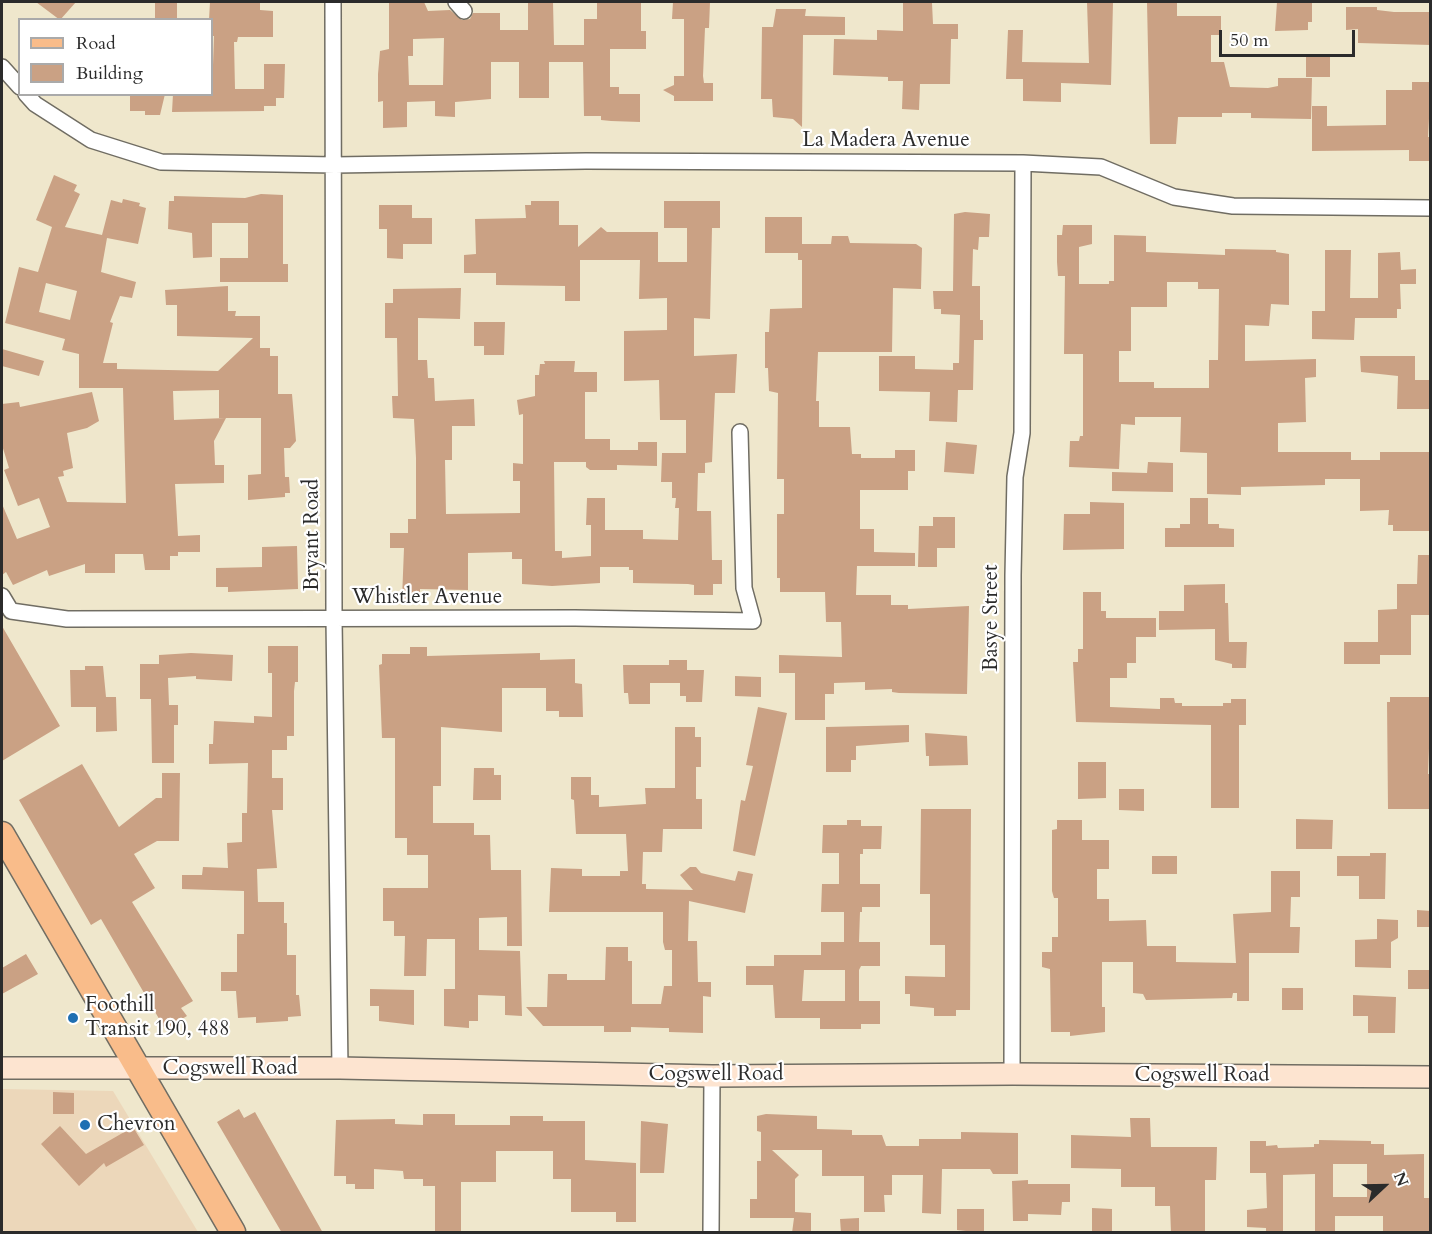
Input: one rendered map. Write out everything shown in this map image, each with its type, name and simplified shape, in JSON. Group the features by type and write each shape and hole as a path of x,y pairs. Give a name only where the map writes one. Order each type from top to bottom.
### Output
{"main road":[{"path":"2,834 233,1233"}],"street":[{"name":"Bryant Road","path":"333,2 334,619 340,1068"},
{"path":"2,67 18,85"},
{"name":"La Madera Avenue","path":"28,96 35,104 91,140 160,162 335,165 586,161 1023,163 1101,167 1174,197 1233,206 1431,208"},
{"name":"Basye Street","path":"1012,1074 1013,574 1015,477 1022,433 1023,163"},
{"name":"Whistler Avenue","path":"2,596 11,611 68,620 575,618 753,621 744,588 740,432"},
{"name":"Cogswell Road","path":"2,1068 140,1070 340,1068 712,1076 1012,1074 1431,1077"},
{"path":"711,1233 712,1076"}],"shaded area":[{"path":"2,1089 113,1091 198,1232 2,1232"}],"building":[{"path":"36,2 76,2 62,18 57,18"},
{"path":"155,2 177,2 177,18 155,18"},
{"path":"210,2 260,2 260,10 273,11 273,37 238,37 237,42 234,42 235,89 264,89 264,64 285,64 284,98 276,98 276,106 264,106 264,111 172,112 173,96 213,96 214,36 213,18 209,18"},
{"path":"389,2 424,2 428,11 450,10 462,20 470,19 473,13 500,13 500,30 528,30 528,2 553,2 554,45 584,45 584,19 597,19 597,2 641,2 641,31 646,31 646,49 610,49 610,87 619,87 619,94 640,94 640,122 601,120 601,116 584,116 583,62 549,62 549,98 519,98 519,62 491,62 491,99 455,102 455,117 435,116 435,101 407,102 407,127 383,128 383,101 378,102 378,74 380,51 389,49","holes":["444,38 443,85 409,85 408,56 413,56 413,39"]},
{"path":"673,2 710,2 709,28 705,28 703,76 704,83 713,83 713,101 674,101 674,96 663,90 674,85 674,76 684,76 684,19 672,19"},
{"path":"1087,2 1113,2 1111,85 1061,83 1061,102 1023,101 1023,79 1006,79 1008,30 1023,30 1022,62 1089,63"},
{"path":"1147,2 1177,2 1177,16 1221,16 1221,35 1211,35 1211,62 1224,62 1230,87 1268,88 1278,86 1278,78 1312,78 1311,119 1251,118 1251,113 1222,113 1222,117 1178,117 1176,144 1150,144"},
{"path":"1277,2 1312,2 1312,22 1308,22 1308,30 1275,31"},
{"path":"903,3 932,3 933,24 958,24 958,39 951,39 950,84 920,84 919,110 902,109 903,81 888,81 888,77 833,75 834,39 877,40 877,30 903,31"},
{"path":"1346,7 1377,7 1377,10 1394,12 1431,12 1431,45 1358,43 1358,29 1346,30"},
{"path":"776,9 806,9 805,16 845,17 845,35 803,35 802,127 793,119 773,117 772,99 761,99 762,27 773,27"},
{"path":"1306,56 1330,57 1330,77 1306,77"},
{"path":"1412,82 1431,82 1428,137 1431,137 1431,161 1409,161 1409,150 1312,151 1312,106 1327,106 1327,126 1386,125 1386,90 1412,90"},
{"path":"130,96 165,96 160,115 145,115 145,111 130,111"},
{"path":"54,175 77,185 74,191 80,194 65,227 102,235 111,200 122,203 123,199 140,203 139,206 146,208 138,244 107,238 101,272 136,282 132,298 120,296 110,322 113,323 103,363 117,363 117,369 218,371 253,338 177,336 177,305 166,305 165,290 228,286 228,311 236,311 235,316 260,316 260,348 270,348 270,356 278,356 278,394 292,394 296,441 290,448 284,448 285,477 289,477 290,493 285,493 285,497 248,500 248,475 261,474 261,418 226,418 214,441 215,465 224,465 224,483 175,484 178,536 200,535 200,552 178,552 178,556 170,556 170,570 145,570 143,554 115,554 115,573 85,573 85,564 49,576 47,570 13,585 6,572 2,575 2,504 17,539 50,527 39,498 18,506 4,470 9,468 2,445 2,404 19,402 20,407 92,392 99,421 87,428 67,433 73,468 63,471 64,476 58,477 67,502 126,503 123,388 79,388 79,354 62,350 65,339 5,323 19,267 38,272 52,227 36,220","holes":["46,283 77,291 70,320 39,312","219,390 219,418 226,418 174,420 173,391"]},
{"path":"261,194 283,195 283,264 288,264 288,282 220,282 220,258 248,258 248,223 212,223 212,257 193,258 192,233 168,229 169,201 174,201 174,196 245,198"},
{"path":"531,201 559,201 559,225 578,225 578,247 601,227 607,232 658,232 658,262 687,262 687,228 664,228 664,201 720,201 720,228 712,228 710,319 694,318 694,356 737,354 735,393 715,393 712,462 705,463 705,473 698,473 697,511 711,511 712,560 722,560 722,584 713,584 713,595 694,595 694,585 688,584 633,583 633,570 629,570 629,567 600,567 600,583 552,586 522,584 522,559 512,559 512,552 468,553 468,590 420,589 420,599 402,599 404,548 390,548 390,533 408,533 408,519 416,519 416,458 414,419 393,418 392,396 398,396 397,338 385,338 385,303 393,303 393,289 461,288 460,319 418,318 418,360 427,360 428,378 434,378 435,401 474,399 475,426 452,426 452,460 445,460 446,514 520,513 520,481 513,481 513,463 523,464 523,414 519,415 517,400 535,396 535,375 539,375 540,364 545,364 544,361 575,361 574,372 597,372 597,392 585,392 585,439 610,439 610,450 638,450 638,442 657,442 657,466 617,465 617,470 590,470 586,467 586,462 554,462 555,551 562,551 562,558 591,556 591,525 586,525 587,498 605,498 605,530 643,530 643,539 678,540 679,508 675,508 676,498 672,498 672,482 661,482 662,453 686,453 686,420 660,420 659,380 624,381 624,331 667,330 667,298 639,299 640,260 580,260 580,301 565,301 565,286 496,285 496,273 464,273 464,255 476,254 475,219 526,218 525,205 531,205"},
{"path":"379,205 412,205 412,218 432,218 432,244 403,244 403,259 387,258 387,229 379,229"},
{"path":"965,212 990,214 989,237 979,237 978,250 973,249 972,286 980,286 980,320 983,320 983,340 974,340 973,390 958,390 957,422 929,421 930,392 879,391 879,356 915,356 915,369 953,370 953,363 959,363 960,315 941,314 941,309 934,309 933,291 953,291 954,214"},
{"path":"765,217 802,217 802,244 831,244 832,236 848,236 850,243 916,244 922,248 921,289 893,288 892,352 818,352 816,401 819,401 819,427 850,427 852,454 861,454 861,458 895,458 895,450 915,450 915,471 908,471 908,490 860,490 860,529 874,529 874,552 915,553 915,566 857,566 856,595 891,595 891,605 908,605 908,609 969,606 967,694 899,693 892,692 892,689 865,690 865,682 834,683 834,694 825,694 825,720 795,720 795,673 779,673 779,655 842,657 841,622 826,622 825,592 780,592 780,578 777,578 777,514 784,514 784,479 777,479 778,393 769,391 768,368 765,368 765,332 769,332 770,309 802,308 802,260 798,260 798,253 765,253"},
{"path":"1063,225 1092,225 1092,244 1079,247 1079,284 1109,284 1109,281 1114,281 1114,235 1146,236 1146,252 1225,255 1225,249 1276,250 1276,252 1289,254 1289,305 1271,304 1269,326 1245,325 1245,361 1316,359 1316,377 1305,378 1306,422 1278,423 1278,452 1351,452 1351,460 1380,460 1380,452 1431,452 1431,531 1393,531 1393,525 1388,525 1389,510 1360,511 1360,479 1325,479 1325,485 1241,487 1241,495 1207,494 1207,453 1180,452 1181,417 1135,417 1135,425 1121,424 1119,469 1069,467 1070,441 1079,441 1080,436 1083,436 1083,354 1064,354 1065,276 1058,276 1057,262 1057,235 1062,235","holes":["1167,282 1198,282 1198,289 1219,289 1218,360 1209,360 1209,388 1154,388 1154,382 1119,382 1119,351 1131,351 1131,307 1167,307"]},
{"path":"1325,250 1351,250 1350,298 1378,298 1378,253 1400,252 1401,270 1416,269 1416,284 1400,284 1401,309 1397,309 1397,318 1355,318 1354,340 1312,339 1312,311 1325,311"},
{"path":"474,322 505,322 504,355 484,355 484,346 474,346"},
{"path":"2,349 44,361 39,376 2,366"},
{"path":"1360,356 1415,356 1415,380 1431,380 1431,409 1397,409 1398,376 1361,372"},
{"path":"946,442 977,445 974,474 944,472"},
{"path":"1148,462 1173,463 1173,492 1112,491 1112,472 1147,473"},
{"path":"1190,498 1208,498 1208,524 1219,524 1219,528 1234,529 1234,547 1165,547 1165,528 1180,528 1180,524 1190,524"},
{"path":"1090,502 1124,503 1124,549 1063,550 1064,514 1090,514"},
{"path":"933,517 955,517 955,548 937,548 937,567 918,567 919,526 933,526"},
{"path":"297,546 298,589 228,592 228,587 216,587 216,568 262,567 262,547"},
{"path":"1418,555 1431,555 1431,615 1411,615 1411,655 1380,655 1380,664 1344,664 1344,642 1378,642 1378,610 1397,609 1397,584 1417,584"},
{"path":"1225,584 1229,642 1247,642 1246,668 1232,668 1232,664 1215,660 1215,629 1159,630 1159,611 1184,611 1184,585"},
{"path":"1083,592 1101,592 1101,611 1106,611 1106,618 1156,618 1156,637 1136,637 1136,663 1127,663 1127,678 1110,678 1110,707 1160,709 1160,698 1174,698 1175,703 1182,703 1182,706 1223,706 1223,703 1231,703 1231,699 1246,699 1246,725 1239,725 1239,808 1211,808 1211,725 1076,722 1073,662 1078,662 1078,649 1083,649"},
{"path":"2,626 60,726 2,761"},
{"path":"268,646 298,646 298,682 295,682 294,691 294,736 287,736 287,750 272,750 272,778 283,778 283,810 272,810 277,868 257,869 258,902 284,902 284,923 287,923 287,955 296,955 296,995 299,995 301,1016 288,1017 288,1021 256,1023 256,1017 238,1018 236,991 221,991 221,972 237,972 237,934 244,934 244,891 182,889 182,875 202,875 203,867 228,868 227,843 242,842 242,813 247,813 248,763 209,764 209,744 213,744 214,721 254,723 254,716 272,717 272,673 268,673"},
{"path":"410,647 427,647 427,656 540,653 540,660 575,659 575,683 582,684 583,717 559,717 559,711 546,711 546,688 502,688 502,732 441,727 441,786 433,786 433,823 474,823 474,835 490,835 491,870 521,870 522,946 507,946 507,917 479,918 479,950 520,951 522,1016 505,1015 505,996 478,995 478,1021 469,1021 469,1028 444,1026 444,989 455,989 455,939 427,939 426,976 404,976 405,936 394,936 394,921 383,921 383,888 428,888 428,855 407,855 407,838 395,838 395,738 382,738 379,665 382,664 382,654 410,654"},
{"path":"191,653 233,655 232,681 196,679 196,676 168,678 169,705 178,705 178,725 174,725 174,763 152,763 151,699 140,699 140,664 159,664 159,655"},
{"path":"669,660 687,660 687,670 704,670 702,702 686,702 686,696 680,696 680,683 650,683 650,704 629,704 628,693 624,693 623,665 669,665"},
{"path":"85,666 103,666 106,697 116,697 117,731 96,732 96,707 71,707 70,670 85,670"},
{"path":"735,676 761,677 761,697 735,696"},
{"path":"1390,697 1431,697 1428,774 1431,774 1431,809 1388,809 1387,702 1390,702"},
{"path":"758,707 787,713 755,856 733,851 741,800 745,801 753,766 746,765"},
{"path":"909,725 909,742 856,746 856,760 851,760 851,772 826,772 826,727"},
{"path":"675,727 695,727 695,737 701,737 701,767 696,767 696,799 702,799 702,829 663,829 662,852 643,852 642,884 646,884 646,889 693,890 680,875 690,867 696,867 701,873 735,881 738,871 753,874 745,913 689,901 688,941 697,941 698,982 711,982 711,997 703,996 703,1033 669,1032 669,1028 631,1027 631,1032 604,1032 604,1026 543,1026 526,1007 547,1007 548,974 567,974 567,980 605,980 606,947 628,947 628,961 632,961 632,1004 661,1004 664,986 672,986 672,950 665,950 663,942 663,912 549,912 551,868 582,869 582,876 620,876 620,871 628,871 626,834 576,834 574,800 571,799 571,777 591,777 591,795 599,795 599,807 646,804 645,788 675,788"},
{"path":"925,733 967,736 968,765 929,766"},
{"path":"1078,762 1106,762 1106,798 1078,799"},
{"path":"82,764 119,827 156,798 162,798 162,773 180,773 179,841 157,841 134,854 155,888 132,902 193,1001 181,1008 187,1016 165,1029 101,919 91,925 19,800"},
{"path":"474,768 494,768 494,775 501,775 501,800 473,800"},
{"path":"1119,789 1144,789 1144,811 1119,810"},
{"path":"921,809 971,809 970,1010 956,1010 956,1016 934,1016 934,1008 910,1006 910,994 905,994 905,976 945,977 945,945 930,945 930,894 920,894"},
{"path":"1296,819 1333,820 1332,849 1296,849"},
{"path":"847,820 861,820 861,826 882,826 881,849 863,849 863,854 860,854 860,884 880,884 880,907 862,907 859,942 880,942 880,966 861,966 859,970 859,1001 880,1001 880,1024 861,1024 861,1029 820,1029 820,1018 775,1018 773,985 746,985 746,966 774,966 774,955 821,955 821,942 844,942 844,912 821,912 822,884 839,884 839,853 822,853 823,825 847,825","holes":["804,970 845,970 845,1001 802,1001"]},
{"path":"1057,820 1082,820 1082,840 1109,840 1109,869 1097,869 1097,899 1109,899 1109,921 1146,920 1147,946 1176,946 1176,962 1236,963 1233,914 1271,912 1271,871 1300,871 1300,897 1291,897 1290,927 1300,927 1299,953 1249,953 1249,1001 1237,1001 1237,993 1233,993 1232,998 1146,1000 1143,994 1133,993 1133,962 1102,962 1102,1007 1105,1007 1105,1032 1070,1036 1070,1032 1051,1032 1050,969 1042,967 1042,952 1052,952 1052,937 1058,937 1058,898 1054,898 1052,891 1052,830 1057,829"},
{"path":"1370,853 1386,853 1385,899 1359,899 1359,876 1337,876 1337,856 1370,856"},
{"path":"1152,856 1177,856 1177,874 1152,874"},
{"path":"1417,910 1431,911 1431,927 1417,927"},
{"path":"1377,919 1398,920 1398,938 1391,942 1391,968 1355,967 1355,940 1377,939"},
{"path":"26,954 38,974 2,994 2,968"},
{"path":"1408,970 1431,970 1431,989 1408,989"},
{"path":"1282,988 1303,988 1303,1010 1282,1010"},
{"path":"370,989 414,990 414,1025 379,1021 379,1006 370,1006"},
{"path":"1353,995 1396,997 1395,1033 1368,1033 1368,1016 1353,1016"},
{"path":"53,1092 74,1093 74,1114 53,1114"},
{"path":"239,1109 244,1118 255,1112 323,1233 282,1233 217,1122"},
{"path":"423,1114 455,1114 455,1125 510,1125 510,1116 543,1116 543,1121 585,1121 585,1160 636,1163 636,1222 616,1222 616,1212 571,1212 571,1179 553,1179 553,1151 496,1151 496,1182 461,1182 461,1233 435,1233 435,1186 423,1186 423,1179 404,1179 403,1171 374,1169 374,1189 355,1189 355,1184 346,1184 346,1176 334,1176 336,1120 395,1119 395,1124 423,1125"},
{"path":"766,1114 817,1116 817,1129 852,1130 852,1135 882,1135 886,1146 919,1146 919,1139 961,1139 961,1132 1018,1133 1018,1174 993,1174 990,1169 942,1169 941,1214 922,1213 923,1175 892,1175 892,1195 884,1195 885,1212 864,1212 864,1176 822,1176 822,1150 772,1150 799,1175 795,1179 795,1212 811,1213 811,1233 792,1233 794,1218 750,1218 750,1199 757,1199 757,1161 761,1161 761,1132 757,1131 757,1116"},
{"path":"1130,1118 1150,1118 1151,1147 1217,1147 1216,1180 1205,1180 1205,1233 1171,1233 1170,1206 1155,1206 1155,1187 1121,1187 1121,1169 1071,1168 1071,1135 1131,1137"},
{"path":"641,1121 668,1124 664,1173 640,1173"},
{"path":"60,1126 86,1154 133,1127 144,1145 106,1167 104,1163 79,1186 41,1144"},
{"path":"1319,1140 1371,1141 1371,1144 1384,1144 1384,1155 1424,1154 1424,1198 1431,1198 1431,1233 1383,1233 1383,1216 1335,1216 1335,1233 1315,1233 1315,1174 1283,1175 1283,1233 1266,1233 1266,1228 1247,1227 1247,1210 1267,1208 1266,1173 1250,1173 1250,1141 1266,1141 1266,1146 1277,1145 1278,1148 1314,1147 1314,1144 1319,1144","holes":["1333,1164 1367,1164 1367,1197 1333,1197"]},
{"path":"1028,1180 1028,1184 1070,1184 1070,1202 1062,1202 1061,1215 1028,1214 1028,1221 1013,1221 1012,1181"},
{"path":"1092,1208 1112,1209 1112,1233 1092,1233"},
{"path":"957,1209 984,1209 984,1233 957,1230"},
{"path":"859,1218 859,1233 841,1233 840,1219"}],"place":[{"name":"Foothill Transit 190, 488","path":"73,1018"},
{"name":"Chevron","path":"85,1125"}]}
